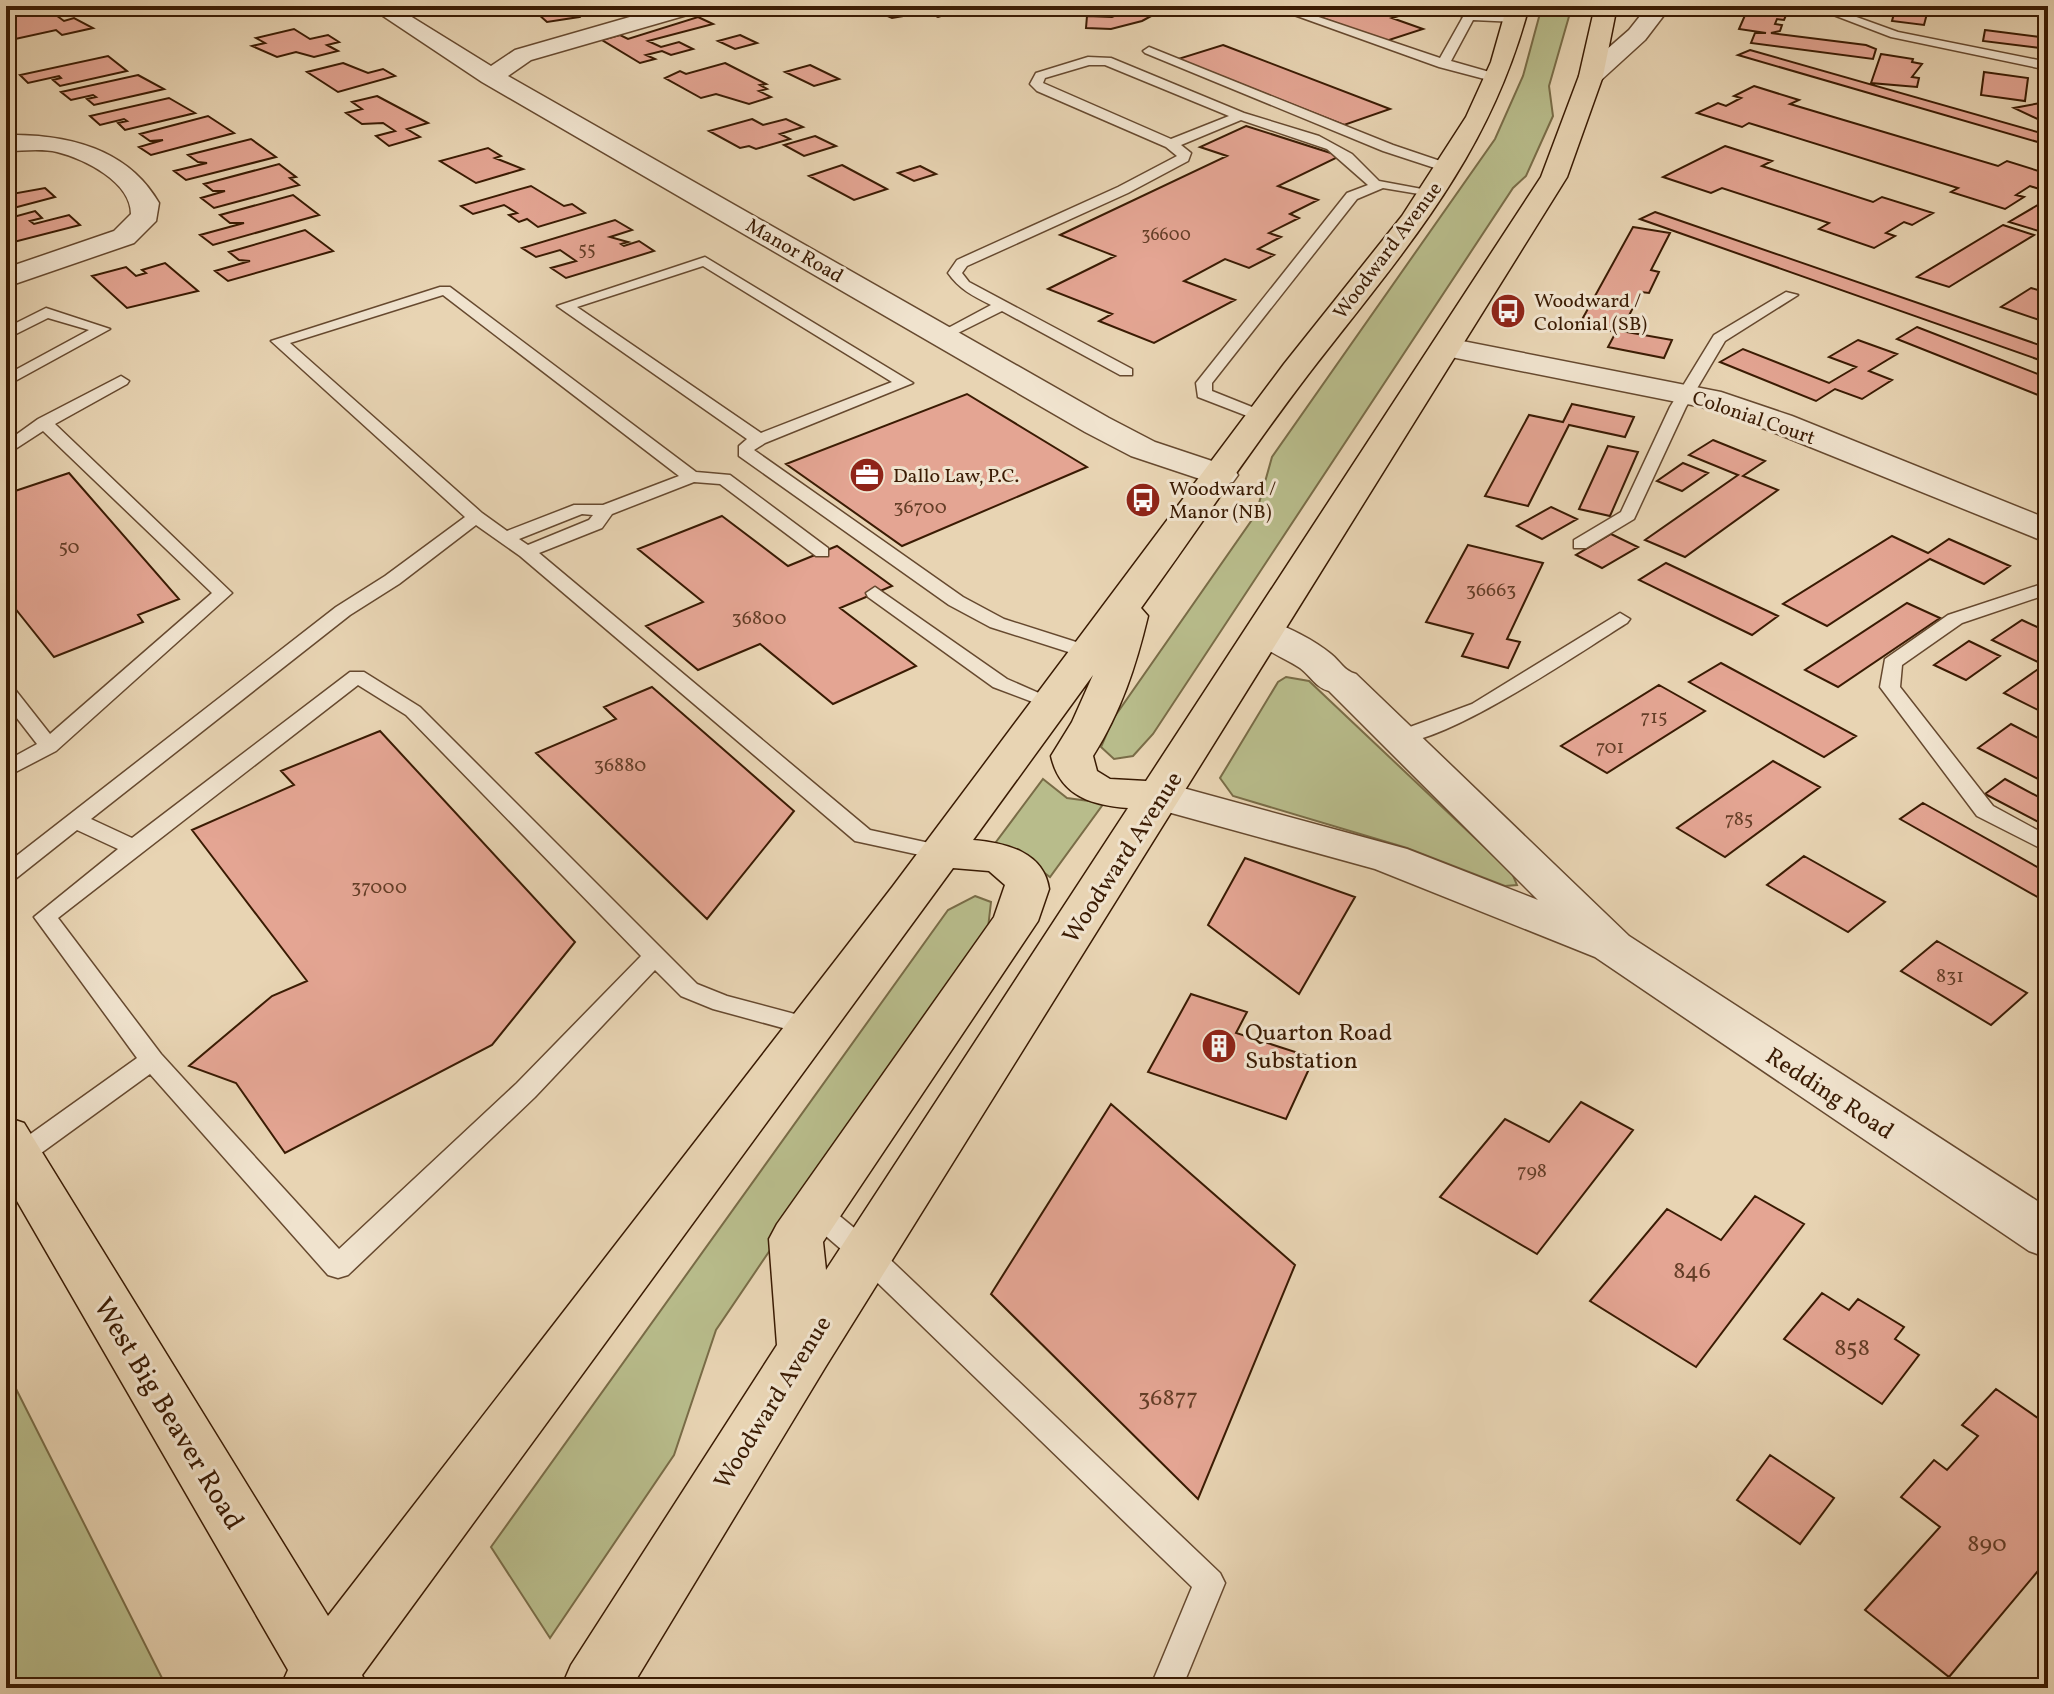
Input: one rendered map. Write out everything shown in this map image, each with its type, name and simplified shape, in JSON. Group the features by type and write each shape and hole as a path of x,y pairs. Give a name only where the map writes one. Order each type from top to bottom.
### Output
{"main road":[{"name":"Woodward Avenue","path":"594,1688 866,1254 1554,177 1591,76 1606,6"},
{"name":"Woodward Avenue","path":"1135,594 1261,416 1439,180 1483,108 1517,13"},
{"path":"325,1683 1135,594"},
{"path":"1135,594 1110,691 1095,723 1072,756 1073,770 1087,786 1109,793 1161,796"},
{"path":"806,1349 796,1239 1015,921 1028,888 1024,877 1013,865 993,858 943,853"},
{"name":"West Big Beaver Road","path":"12,1147 325,1683"}],"street":[{"name":"Manor Road","path":"379,6 491,77 1119,437 1221,475"},
{"path":"459,57 523,55 693,6"},
{"path":"1591,76 1637,35 1660,6"},
{"path":"491,77 523,55"},
{"path":"6,278 124,237 140,224 146,213 145,200 121,176 81,151 57,144 11,116"},
{"path":"6,143 57,144"},
{"name":"Colonial Court","path":"1447,347 1686,393 1780,423 2048,532"},
{"name":"Redding Road","path":"1266,632 1316,661 1490,823 1613,947 2048,1236"},
{"name":"Redding Road","path":"1161,796 1391,859 1613,947"}],"lane":[{"path":"1275,6 1443,64 1496,78"},
{"path":"1449,6 1469,16 1517,13"},
{"path":"1816,6 1895,35 2048,66"},
{"path":"1443,64 1469,16"},
{"path":"1149,51 1388,148 1439,180"},
{"path":"1126,372 1001,306 957,279 958,267 1178,163 1184,153 1171,144 1041,88 1036,84 1037,79 1088,61 1107,61 1240,116 1337,147 1361,164 1376,185"},
{"path":"1171,144 1240,116"},
{"path":"1261,416 1209,396 1202,388 1204,383 1352,196 1376,185 1439,180"},
{"path":"759,439 565,306 705,261 905,383 759,439 747,446 745,452 956,601 997,623 1091,653"},
{"path":"692,477 445,290 279,341 476,517 526,552 863,836 943,853"},
{"path":"1580,544 1628,515 1686,393 1719,338 1791,295"},
{"path":"943,335 1001,306"},
{"path":"6,334 46,313 102,329 6,381"},
{"path":"6,450 44,423 121,381"},
{"path":"6,770 49,746 223,593 44,423"},
{"path":"507,537 580,509 605,510 692,477 724,479 822,552"},
{"path":"526,552 596,524 605,510"},
{"path":"6,875 78,822 106,794 343,611 392,580 476,517"},
{"path":"2048,588 1955,619 1892,663 1890,687 1985,811 2048,845"},
{"path":"875,593 1000,683 1054,704"},
{"path":"1398,738 1479,708 1620,619"},
{"path":"654,957 526,1090 338,1267 152,1060 45,917 357,676 413,711 689,990 721,1003 812,1027"},
{"path":"6,691 49,746"},
{"path":"78,822 134,848"},
{"path":"12,1147 152,1060"},
{"path":"815,1211 866,1254 1209,1583 1166,1688"}],"green space":[{"path":"1542,6 1572,6 1549,86 1553,116 1526,176 1513,188 1153,734 1133,756 1114,759 1101,747 1113,719 1256,514 1272,457 1495,139 1523,76"},
{"path":"1286,677 1309,681 1512,873 1517,885 1505,886 1407,848 1233,796 1220,778 1278,682"},
{"path":"1043,779 1067,798 1104,803 1050,877 1027,860 993,846"},
{"path":"975,896 991,902 988,928 716,1330 674,1455 550,1638 491,1547 948,910"},
{"path":"6,1369 167,1688 6,1688"}],"building":[{"path":"474,6 527,6 482,13"},
{"path":"529,6 566,6 579,17 547,22"},
{"path":"1116,6 1168,7 1142,21 1111,29 1086,28 1087,16 1112,17 1130,9"},
{"path":"1289,6 1431,6 1392,18 1423,29 1386,41"},
{"path":"1749,6 1781,9 1780,12 1787,13 1784,20 1777,19 1775,24 1782,25 1780,31 1771,33 1866,45 1876,49 1873,59 1751,43 1755,33 1766,33 1739,29"},
{"path":"1896,6 1929,6 1924,25 1892,21"},
{"path":"867,7 968,8 938,17 927,12 892,18"},
{"path":"31,9 36,13 49,10 64,21 74,18 93,28 62,35 56,30 6,41 6,12"},
{"path":"698,17 713,24 648,41 661,47 679,42 693,49 671,55 662,51 646,55 655,59 640,63 602,40 620,35 628,39"},
{"path":"294,29 310,39 328,35 339,42 327,45 338,51 314,57 296,52 277,57 252,46 265,43 256,38"},
{"path":"1985,30 2048,38 2048,49 1983,41"},
{"path":"740,35 757,43 735,49 718,41"},
{"path":"1223,45 1390,109 1344,125 1178,59"},
{"path":"1750,50 2048,135 2048,145 1738,55"},
{"path":"1881,54 1913,59 1912,62 1922,64 1912,77 1919,78 1917,87 1871,83"},
{"path":"108,56 127,71 60,86 53,80 61,78 59,76 28,83 20,75"},
{"path":"343,63 368,73 383,69 395,76 338,92 307,72"},
{"path":"725,63 766,84 760,85 767,89 759,91 771,97 749,104 716,94 701,98 665,78 680,71 686,74"},
{"path":"810,65 839,79 814,86 785,72"},
{"path":"1984,72 2028,78 2025,101 1981,95"},
{"path":"138,75 164,89 94,105 87,99 96,97 93,95 71,100 61,92"},
{"path":"1754,86 1799,100 1790,104 1998,166 2007,161 2048,174 2048,183 2039,189 2030,186 2016,195 2024,197 2005,209 1951,192 1958,188 1749,123 1742,127 1697,113 1718,103 1726,106 1741,98 1734,96"},
{"path":"377,96 428,123 407,129 420,137 389,146 376,136 395,131 383,123 362,124 346,113 362,109 352,102"},
{"path":"169,98 195,113 125,130 118,123 127,121 124,119 100,125 90,116"},
{"path":"2040,103 2048,106 2048,124 2014,108"},
{"path":"208,116 234,133 151,155 139,147 163,140 150,141 140,134"},
{"path":"752,119 763,125 786,119 803,127 780,134 790,139 756,149 749,146 740,148 709,131"},
{"path":"1246,126 1340,156 1278,186 1318,200 1290,214 1299,218 1269,233 1281,237 1258,249 1274,255 1249,268 1225,259 1184,281 1235,300 1154,343 1099,321 1112,314 1048,289 1115,256 1060,235 1227,156 1200,147"},
{"path":"815,136 836,146 804,156 784,145"},
{"path":"251,139 276,157 186,180 174,171 207,163 198,162 188,155"},
{"path":"1725,146 1772,161 1762,166 1873,202 1882,197 1933,213 1912,225 1904,222 1886,233 1895,236 1874,248 1819,229 1829,223 1722,188 1711,193 1663,177"},
{"path":"488,148 501,156 495,158 523,169 476,183 440,161"},
{"path":"279,164 296,177 290,178 299,185 214,208 201,198 225,191 213,191 204,184"},
{"path":"842,165 887,189 854,200 809,176"},
{"path":"920,166 936,174 914,181 898,173"},
{"path":"531,186 564,206 572,204 585,213 538,227 527,219 519,222 509,215 517,213 504,205 473,214 461,206"},
{"path":"45,188 55,197 6,210 6,195"},
{"path":"293,195 319,215 213,245 200,235 244,223 230,223 220,215"},
{"path":"2048,199 2048,228 2042,232 2009,222"},
{"path":"35,211 42,218 30,221 34,224 69,215 80,225 6,244 6,219"},
{"path":"1655,212 2048,348 2048,363 1640,219"},
{"path":"615,220 632,230 610,237 628,242 621,244 624,246 639,241 654,251 566,278 551,268 576,261 560,250 536,257 522,248"},
{"path":"2003,225 2034,235 1949,287 1917,277"},
{"path":"1633,227 1670,233 1651,270 1659,272 1649,293 1641,292 1621,331 1672,340 1664,358 1608,347 1616,332 1579,325"},
{"path":"305,230 333,251 228,281 215,271 250,261 239,260 229,252"},
{"path":"165,263 198,291 127,308 92,276 126,267 136,276 146,273 142,270"},
{"path":"2031,288 2048,293 2048,323 2001,307"},
{"path":"1917,327 2048,378 2048,399 1897,339"},
{"path":"1858,340 1897,354 1869,371 1892,380 1862,399 1835,389 1816,401 1720,362 1743,349 1829,383 1856,367 1829,357"},
{"path":"967,394 1087,467 902,546 786,464"},
{"path":"1572,404 1634,417 1625,437 1569,425 1528,506 1485,496 1529,415 1563,422"},
{"path":"1713,440 1765,461 1743,476 1778,490 1685,557 1645,540 1738,475 1689,455"},
{"path":"1608,446 1638,452 1610,516 1579,509"},
{"path":"1683,463 1708,473 1682,491 1657,481"},
{"path":"69,473 179,599 138,615 143,622 54,657 6,597 6,494"},
{"path":"1551,507 1577,519 1542,539 1517,526"},
{"path":"722,516 788,566 837,546 892,586 840,608 916,666 833,704 760,644 698,670 646,626 703,602 638,549"},
{"path":"1611,534 1638,547 1602,568 1576,555"},
{"path":"1892,536 1928,553 1949,539 2010,566 1984,584 1930,559 1827,626 1783,604"},
{"path":"1468,545 1543,563 1507,639 1520,642 1508,668 1462,656 1473,634 1426,622"},
{"path":"1666,563 1778,616 1752,635 1639,580"},
{"path":"1907,603 1940,618 1838,687 1805,670"},
{"path":"2022,620 2048,632 2048,715 2004,693 2044,665 1992,640"},
{"path":"1969,641 2000,656 1966,680 1934,665"},
{"path":"1721,663 1856,736 1824,757 1689,682"},
{"path":"1659,685 1705,711 1607,773 1561,746"},
{"path":"652,687 794,811 707,919 536,753 616,719 604,707"},
{"path":"2011,724 2048,743 2048,784 1978,748"},
{"path":"380,731 575,942 492,1045 285,1153 236,1083 189,1066 272,996 307,981 192,830 294,785 281,771"},
{"path":"1773,761 1820,787 1725,857 1677,828"},
{"path":"2005,779 2048,802 2048,827 1985,794"},
{"path":"1923,803 2048,873 2048,903 1900,819"},
{"path":"1804,856 1885,902 1848,932 1767,885"},
{"path":"1245,858 1355,897 1299,994 1208,925"},
{"path":"1937,941 2027,993 1991,1025 1901,971"},
{"name":"Quarton Road Substation","path":"1191,994 1247,1012 1236,1033 1314,1058 1286,1119 1148,1072"},
{"path":"1581,1102 1633,1130 1537,1254 1440,1197 1505,1119 1549,1142"},
{"path":"1111,1104 1295,1265 1198,1499 991,1294"},
{"path":"1755,1196 1804,1224 1696,1367 1590,1301 1667,1209 1721,1240"},
{"path":"1822,1293 1849,1310 1858,1299 1904,1327 1895,1339 1919,1355 1882,1404 1784,1339"},
{"path":"1996,1389 2048,1425 2048,1559 1949,1677 1865,1610 1940,1527 1901,1497 1934,1460 1947,1470 1978,1436 1962,1425"},
{"path":"1770,1455 1834,1498 1800,1544 1737,1500"}],"place":[{"name":"Woodward / Colonial (SB)","path":"1508,311"},
{"name":"Dallo Law, P.C.","path":"867,475"},
{"name":"Woodward / Manor (NB)","path":"1143,500"},
{"name":"Quarton Road Substation","path":"1219,1046"}]}
